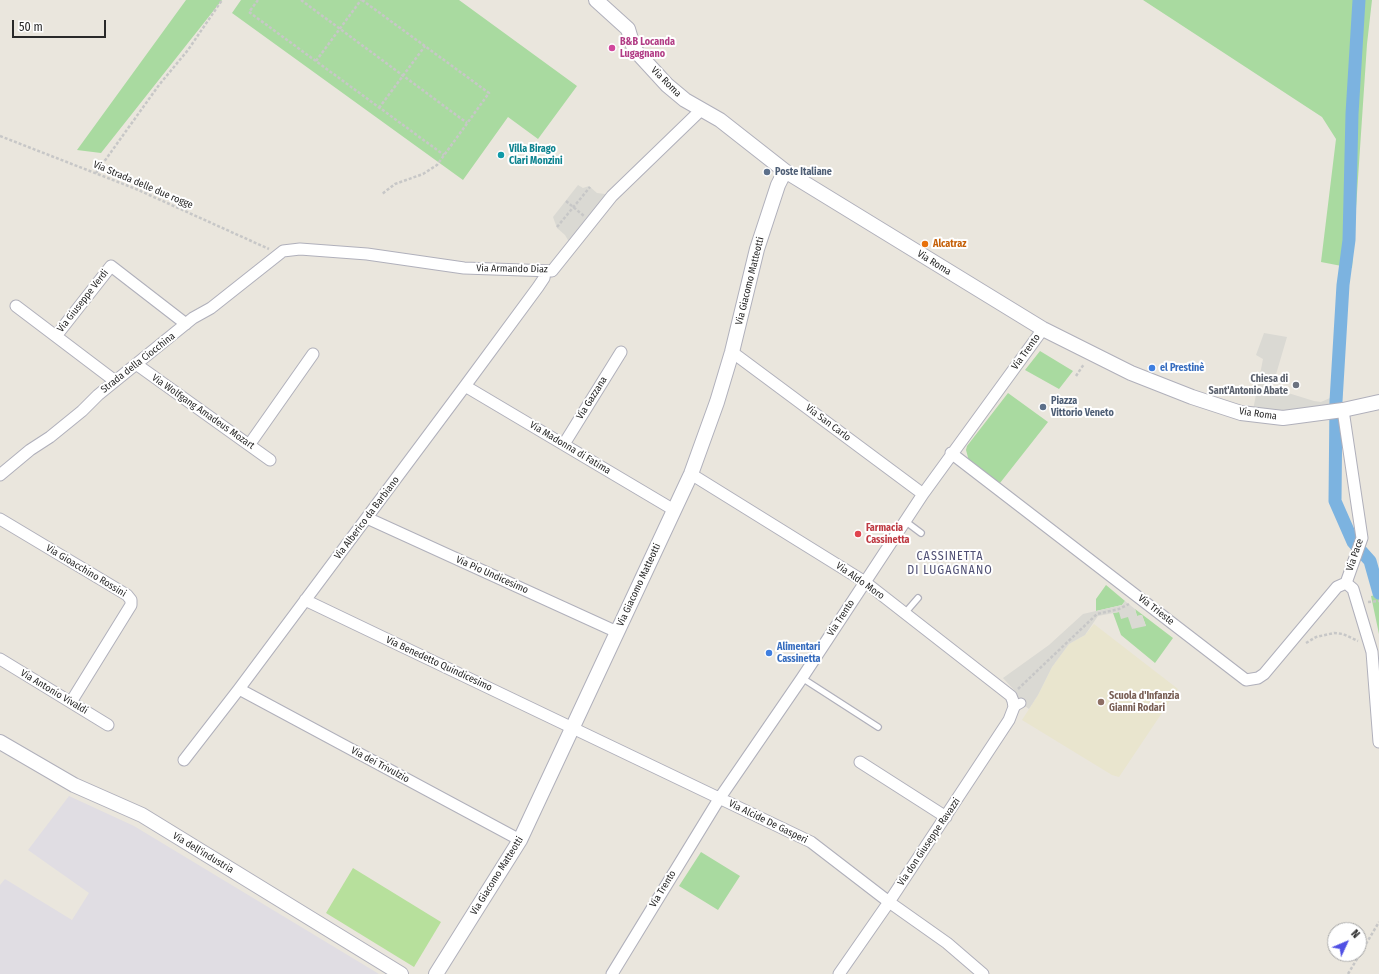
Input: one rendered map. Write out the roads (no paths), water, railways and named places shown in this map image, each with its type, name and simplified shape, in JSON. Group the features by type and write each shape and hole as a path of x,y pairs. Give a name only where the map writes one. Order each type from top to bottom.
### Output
{"street":[{"name":"Via Roma","path":"596,0 628,29 634,49 667,85 684,100 720,120 785,171 1043,329 1131,373 1192,397 1241,413 1252,413 1283,418 1333,411 1379,402"},
{"name":"Via Armando Diaz","path":"278,253 289,249 300,249 367,254 464,268 545,272 552,271 612,196 702,109"},
{"name":"Via Giacomo Matteotti","path":"436,974 520,840 691,474 717,402 732,352 757,249 778,184 785,171"},
{"name":"Strada della Ciocchina","path":"1,471 50,437 115,380 186,324 214,305 278,253"},
{"name":"Via Giuseppe Verdi","path":"56,336 110,266 186,324"},
{"name":"Via Alberico da Barbiano","path":"184,760 240,689 305,600 368,518 538,287 544,278 545,272"},
{"path":"16,306 115,380"},
{"name":"Via Trento","path":"612,974 719,798 802,678 951,453 1043,329"},
{"name":"Via Gazzana","path":"564,444 621,352"},
{"name":"Via San Carlo","path":"732,352 923,494"},
{"path":"249,445 313,354"},
{"name":"Via Wolfgang Amadeus Mozart","path":"136,364 270,460"},
{"name":"Via Madonna di Fatima","path":"465,386 674,510"},
{"name":"Via Pace","path":"1333,411 1362,538 1355,554 1346,583 1353,589 1372,652 1379,742"},
{"name":"Via Trieste","path":"951,453 1246,680 1253,680 1264,674 1337,587 1346,583"},
{"name":"Via Aldo Moro","path":"691,474 865,582 1010,696 1018,705"},
{"name":"Via Pio Undicesimo","path":"368,518 618,632"},
{"name":"Via Gioacchino Rossini","path":"0,519 127,596 131,600 131,605 71,702"},
{"name":"Via Benedetto Quindicesimo","path":"305,600 573,728"},
{"name":"Via Antonio Vivaldi","path":"0,659 108,725"},
{"name":"Via dei Trivulzio","path":"240,689 520,840"},
{"name":"Via don Giuseppe Ravazzi","path":"839,974 946,817 1018,705"},
{"name":"Via Alcide De Gasperi","path":"573,728 810,842 889,902 947,943 983,974"},
{"name":"Via dell'industria","path":"0,742 74,785 142,815 401,974"},
{"path":"860,762 946,817"}],"lane":[{"path":"905,521 921,533"},
{"path":"905,613 918,598"},
{"path":"802,678 878,726"}],"waterway":[{"path":"1359,0 1352,114 1349,240 1343,285 1336,401 1335,501 1353,542 1370,561 1379,593"}],"place":[{"name":"B&B Locanda Lugagnano","path":"612,48"},
{"name":"Villa Birago Clari Monzini","path":"501,155"},
{"name":"Poste Italiane","path":"767,172"},
{"name":"Alcatraz","path":"925,244"},
{"name":"el Prestinè","path":"1152,368"},
{"name":"Chiesa di Sant'Antonio Abate","path":"1296,385"},
{"name":"Piazza Vittorio Veneto","path":"1043,407"},
{"name":"Farmacia Cassinetta","path":"858,534"},
{"name":"Alimentari Cassinetta","path":"769,653"},
{"name":"Scuola d'Infanzia Gianni Rodari","path":"1101,702"}],"district":[{"name":"CASSINETTA DI LUGAGNANO","path":"950,564"}]}
